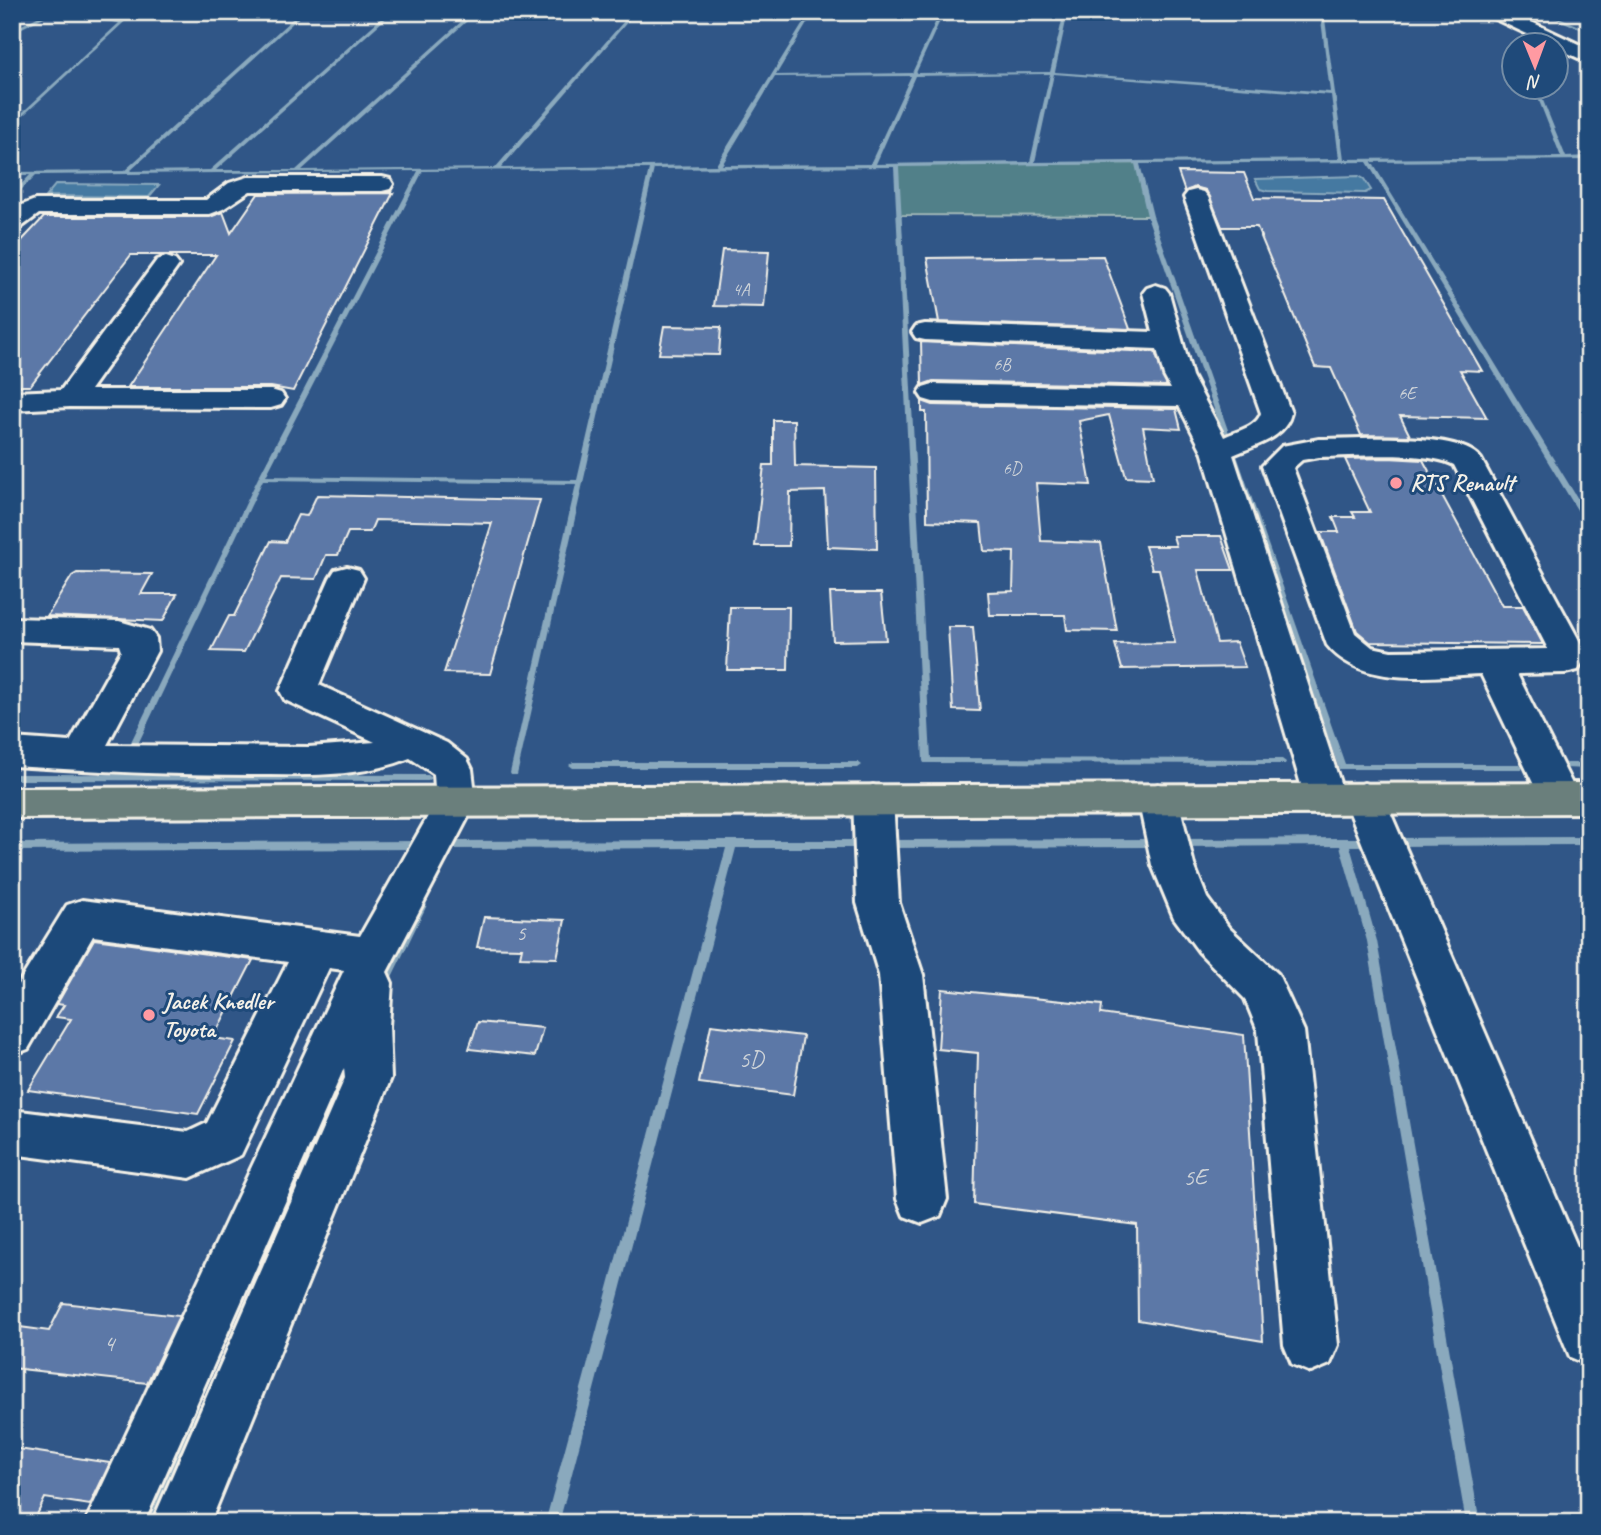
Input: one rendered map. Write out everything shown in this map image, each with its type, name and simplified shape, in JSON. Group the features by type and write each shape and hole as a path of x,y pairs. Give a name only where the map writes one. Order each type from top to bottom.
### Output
{"main road":[{"path":"12,803 1574,798"}],"street":[{"path":"1495,12 1589,57"},
{"path":"1527,12 1589,39"},
{"path":"12,223 27,210 50,206 210,207 222,202 235,189 248,184 382,184"},
{"path":"1196,197 1276,413 1274,422 1263,432 1217,451"},
{"path":"70,398 166,265"},
{"path":"1156,293 1178,376 1217,451 1344,798 1589,1338"},
{"path":"925,332 1169,341"},
{"path":"933,393 1188,398"},
{"path":"12,401 70,398 271,399"},
{"path":"1319,447 1448,450 1466,459 1569,655 1564,661 1549,663 1493,662 1384,662 1365,658 1348,648 1339,636 1277,466 1293,452 1319,447"},
{"path":"114,1523 372,957 456,802 453,769 434,753 298,691 346,578"},
{"path":"19,620 119,633 138,638 139,652 81,757"},
{"path":"1493,662 1574,798"},
{"path":"12,752 142,761 309,761 380,755 411,743"},
{"path":"1158,799 1173,865 1189,906 1214,940 1262,987 1281,1031 1311,1346"},
{"path":"873,800 877,903 901,975 922,1199"},
{"path":"12,1035 82,917 372,957"},
{"path":"12,1132 190,1155 224,1139 316,949"},
{"path":"181,1523 368,1079 366,1026 372,957"}],"green space":[{"path":"1137,163 1150,216 899,215 896,165"}],"water":[{"path":"1359,176 1371,190 1365,193 1267,191 1260,189 1255,179"},
{"path":"56,184 159,185 149,197 46,196"}],"building":[{"path":"1178,172 1244,173 1254,198 1384,200 1482,371 1460,370 1487,418 1400,416 1410,436 1361,435 1331,368 1315,367 1257,227 1222,227 1206,190 1195,187 1185,192"},
{"path":"393,193 293,391 271,387 128,387 216,255 131,255 30,386 12,386 12,251 44,217 210,217 223,212 231,233 258,194"},
{"path":"722,250 769,251 764,307 714,306"},
{"path":"1103,256 1130,329 939,322 927,258"},
{"path":"664,326 721,327 719,355 659,354"},
{"path":"921,342 1155,352 1167,386 933,381 922,385"},
{"path":"922,401 933,405 1176,409 1181,429 1143,427 1153,478 1126,477 1109,415 1079,421 1091,485 1036,483 1041,541 1101,543 1117,631 1067,630 1065,615 990,615 988,592 1013,591 1014,552 984,551 981,523 927,521 926,412 922,412"},
{"path":"773,420 794,420 795,466 876,468 877,549 828,547 825,491 790,492 789,546 755,546 764,465 773,465"},
{"path":"1345,459 1423,460 1502,606 1523,606 1543,644 1370,642 1357,631 1320,532 1339,532 1333,517 1355,517 1352,512 1370,512"},
{"path":"317,495 540,500 490,674 444,673 492,523 375,520 370,532 348,532 338,555 326,555 316,579 281,578 244,652 211,651 229,616 234,616 271,541 285,542 298,515 307,516"},
{"path":"1173,536 1221,536 1233,570 1198,570 1217,643 1236,642 1245,667 1122,669 1115,644 1175,643 1159,569 1152,569 1145,546 1176,546"},
{"path":"77,573 152,574 141,594 177,594 163,621 47,616 72,576"},
{"path":"830,593 881,593 886,640 833,641"},
{"path":"730,607 789,607 788,670 727,670"},
{"path":"948,627 973,627 980,711 953,710"},
{"path":"484,917 565,920 557,958 520,957 522,948 477,947"},
{"path":"94,939 253,960 213,1038 235,1041 198,1114 28,1090 71,1019 56,1017 64,1005 57,1004"},
{"path":"942,989 1102,1005 1101,1014 1244,1035 1263,1341 1138,1320 1137,1225 974,1204 978,1053 938,1049"},
{"path":"478,1022 543,1028 535,1056 469,1049"},
{"path":"711,1025 803,1036 793,1095 699,1083"},
{"path":"63,1303 179,1316 147,1383 12,1368 12,1326 49,1331"},
{"path":"12,1448 110,1463 90,1505 45,1498 33,1523 12,1523"}],"waterway":[{"path":"122,22 133,12"},
{"path":"126,172 303,12"},
{"path":"211,172 391,12"},
{"path":"297,171 475,12"},
{"path":"497,169 634,12"},
{"path":"773,76 812,12"},
{"path":"914,74 942,12"},
{"path":"1052,73 1066,12"},
{"path":"1322,12 1342,161"},
{"path":"1543,12 1589,32"},
{"path":"12,32 49,13"},
{"path":"49,13 122,22"},
{"path":"12,125 122,22"},
{"path":"914,74 1052,73"},
{"path":"1032,164 1052,73"},
{"path":"1052,73 1333,94"},
{"path":"773,76 914,74"},
{"path":"872,165 914,74"},
{"path":"718,167 773,76"},
{"path":"1542,102 1564,158"},
{"path":"1368,160 1589,158"},
{"path":"1342,161 1368,160"},
{"path":"1368,160 1589,523"},
{"path":"1032,164 1342,161"},
{"path":"1137,163 1150,216 1342,767 1519,767"},
{"path":"896,165 1032,164"},
{"path":"718,167 872,165"},
{"path":"872,165 896,165"},
{"path":"896,165 927,761 1282,762"},
{"path":"497,169 718,167"},
{"path":"514,773 652,168"},
{"path":"211,172 497,169"},
{"path":"261,478 421,170"},
{"path":"34,174 211,172"},
{"path":"12,174 34,174"},
{"path":"12,197 34,174"},
{"path":"134,744 261,478"},
{"path":"261,478 580,482"},
{"path":"573,765 858,765"},
{"path":"1567,766 1589,766"},
{"path":"12,777 428,778"},
{"path":"1393,842 1589,841"},
{"path":"1179,843 1344,842"},
{"path":"1344,842 1372,941 1473,1523"},
{"path":"1344,842 1372,842"},
{"path":"885,844 1158,843"},
{"path":"444,845 732,844"},
{"path":"552,1523 732,844"},
{"path":"732,844 864,844"},
{"path":"12,847 423,845"},
{"path":"384,983 422,905"},
{"path":"146,1523 194,1408"}],"place":[{"name":"RTS Renault","path":"1396,483"},
{"name":"Jacek Knedler Toyota","path":"149,1015"}]}
